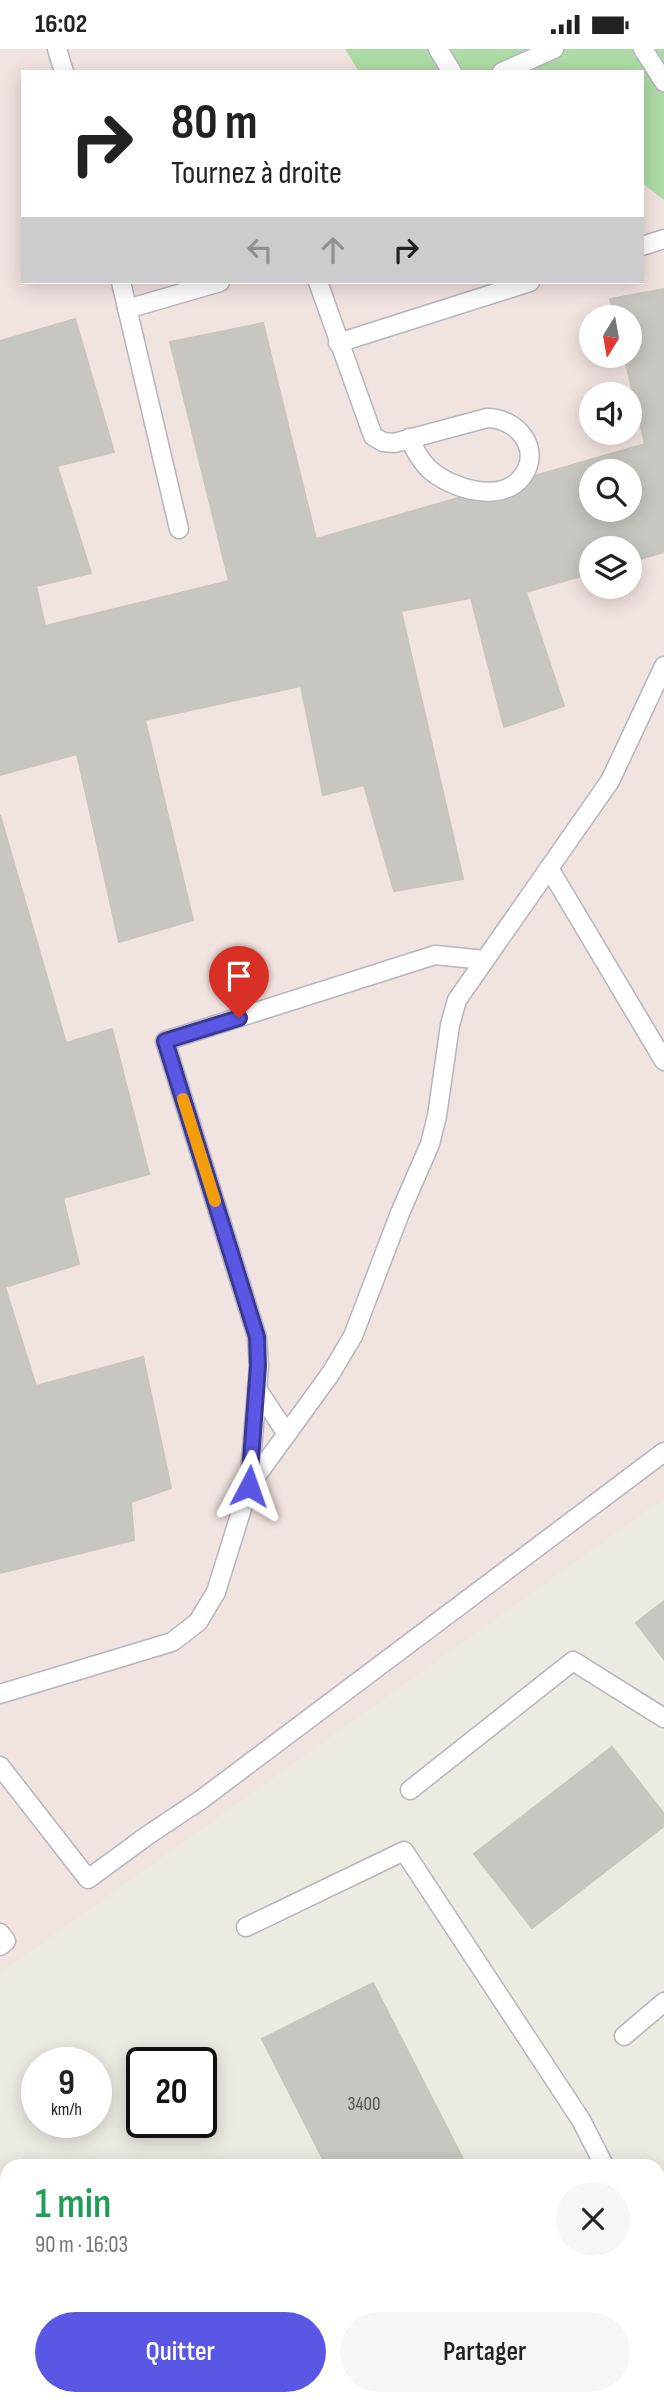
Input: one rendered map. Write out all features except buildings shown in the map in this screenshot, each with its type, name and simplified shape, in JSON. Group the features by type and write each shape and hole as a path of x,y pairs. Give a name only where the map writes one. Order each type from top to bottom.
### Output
{"lane":[{"path":"57,49 63,70"},
{"path":"438,49 451,70"},
{"path":"507,70 554,49"},
{"path":"643,49 664,82"},
{"path":"644,245 664,239"},
{"path":"121,284 179,529"},
{"path":"127,309 213,284"},
{"path":"319,284 373,436 388,443 487,418 499,418 520,430 526,440 529,453 527,466 522,477 512,486 500,491 465,488 432,472 420,460 409,438"},
{"path":"338,343 524,284"},
{"path":"249,1486 331,1373 353,1336 400,1213 430,1145 457,1000 610,781 664,666"},
{"path":"549,868 664,1061"},
{"path":"0,1694 152,1649 172,1642 185,1633 198,1622 216,1592 249,1486 257,1389 257,1337 165,1041 435,955 485,960"},
{"path":"257,1389 287,1434"},
{"path":"0,1766 88,1879 202,1799 664,1452"},
{"path":"410,1790 573,1661 664,1719"},
{"path":"246,1927 404,1851 580,2120 602,2159"},
{"path":"0,1933 6,1941 0,1946"},
{"path":"624,2036 664,2002"}],"shaded area":[{"path":"0,49 664,49 664,1498 0,1973"}],"green space":[{"path":"345,49 664,49 664,200 644,185 644,70 358,70"}],"slow traffic":[{"path":"183,1099 215,1201"}],"route":[{"path":"239,1018 165,1041 257,1337 258,1366 249,1486"}]}
